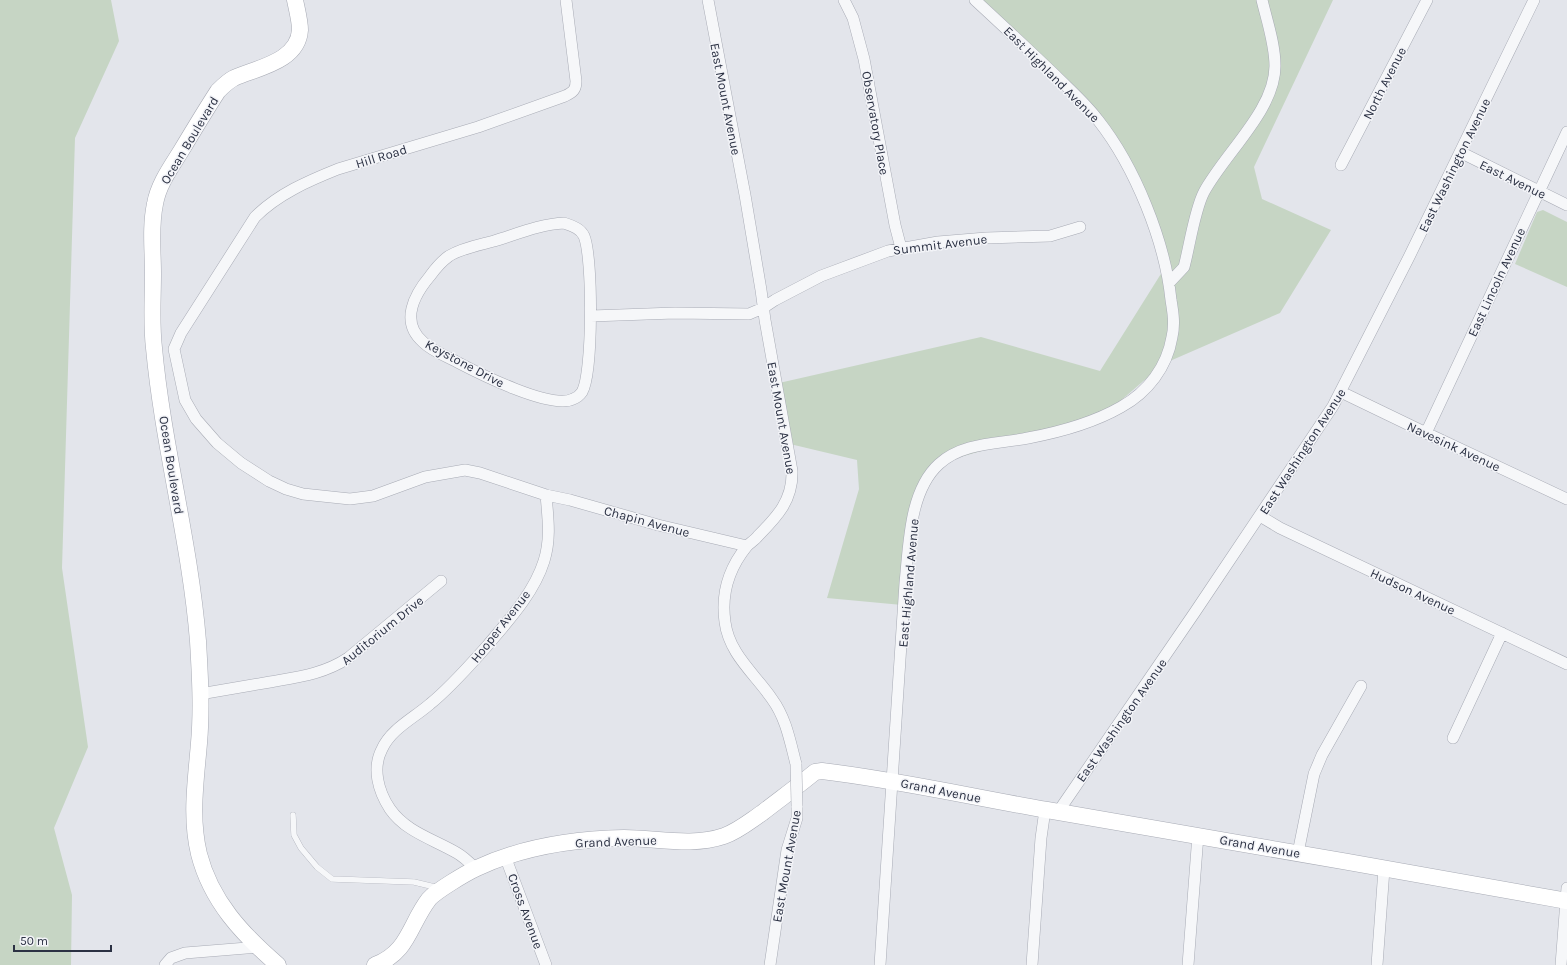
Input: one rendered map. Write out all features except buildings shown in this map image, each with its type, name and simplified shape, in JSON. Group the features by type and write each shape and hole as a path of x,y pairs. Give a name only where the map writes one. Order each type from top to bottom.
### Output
{"street":[{"name":"Ocean Boulevard","path":"278,965 235,923 213,892 198,848 194,800 199,742 200,694 194,604 158,382 154,345 152,239 154,206 157,194 167,174 221,88 234,78 278,61 295,45 300,30 295,0"},
{"name":"Hill Road","path":"546,495 480,473 465,470 425,477 373,496 350,499 303,494 286,489 269,481 241,463 216,443 196,419 185,400 174,349 181,333 255,217 267,205 279,197 338,169 478,126 573,92 576,88 576,81 566,0"},
{"name":"East Mount Avenue","path":"708,0 745,195 793,480 786,502 758,536 747,546 733,568 725,589 724,601 726,631 737,656 772,699 780,713 788,730 796,764 797,818 787,850 770,965"},
{"name":"Observatory Place","path":"844,0 853,18 864,59 895,225 901,248"},
{"name":"East Highland Avenue","path":"880,965 907,569 911,526 916,502 923,486 939,464 954,454 978,446 1028,438 1064,430 1102,416 1122,406 1140,394 1158,374 1169,351 1174,321 1170,283 1147,209 1113,140 1097,118 1074,93 975,0"},
{"path":"1170,283 1184,267 1203,194 1214,174 1265,105 1271,91 1275,65 1274,50 1262,0"},
{"name":"North Avenue","path":"1342,165 1427,0"},
{"name":"East Washington Avenue","path":"1032,965 1041,838 1051,811 1260,516 1341,392 1534,0"},
{"name":"East Lincoln Avenue","path":"1426,433 1538,191 1567,132"},
{"name":"East Avenue","path":"1460,152 1567,205"},
{"name":"Keystone Drive","path":"564,223 578,229 584,236 587,254 591,316 585,384 582,392 571,400 558,401 530,395 483,374 424,343 414,329 411,320 411,311 412,303 423,284 448,257 462,250 546,226 564,223"},
{"name":"Summit Avenue","path":"763,308 775,300 822,276 888,251 938,242 986,238 1050,236 1080,228"},
{"path":"591,316 675,313 749,314 763,308"},
{"name":"Navesink Avenue","path":"1341,392 1426,433 1566,496"},
{"name":"Chapin Avenue","path":"546,495 570,500 658,525 747,546"},
{"name":"Hooper Avenue","path":"475,868 458,854 417,833 399,819 382,795 377,779 377,760 382,748 394,732 430,705 458,679 503,626 533,584 544,561 549,540 546,495"},
{"name":"Hudson Avenue","path":"1260,516 1280,528 1567,664"},
{"name":"Auditorium Drive","path":"200,694 303,676 328,670 348,658 441,581"},
{"path":"1453,738 1502,633"},
{"path":"1298,853 1314,774 1322,755 1361,686"},
{"name":"Grand Avenue","path":"374,965 390,957 401,947 411,932 420,912 430,898 475,868 505,856 546,846 586,840 624,838 689,841 715,839 742,827 815,772 822,770 893,781 1051,811 1198,835 1384,869 1566,897"},
{"path":"1188,965 1198,835"},
{"name":"Cross Avenue","path":"505,856 546,965"},
{"path":"1377,965 1384,869"},
{"path":"1561,965 1566,897"},
{"path":"164,965 172,958 190,952 258,947"}],"lane":[{"path":"293,815 294,835 301,848 317,868 332,879 414,882 443,889"}],"green space":[{"path":"0,0 111,0 119,41 75,138 62,568 88,747 54,828 72,895 71,965 0,965"},
{"path":"969,0 1333,0 1254,167 1262,199 1331,230 1280,313 1163,364 1103,416 943,462 911,510 902,605 827,598 859,489 857,460 790,444 779,383 981,337 1100,371 1169,261 1101,124"},
{"path":"1543,210 1567,222 1567,287 1515,264 1537,212"}]}
